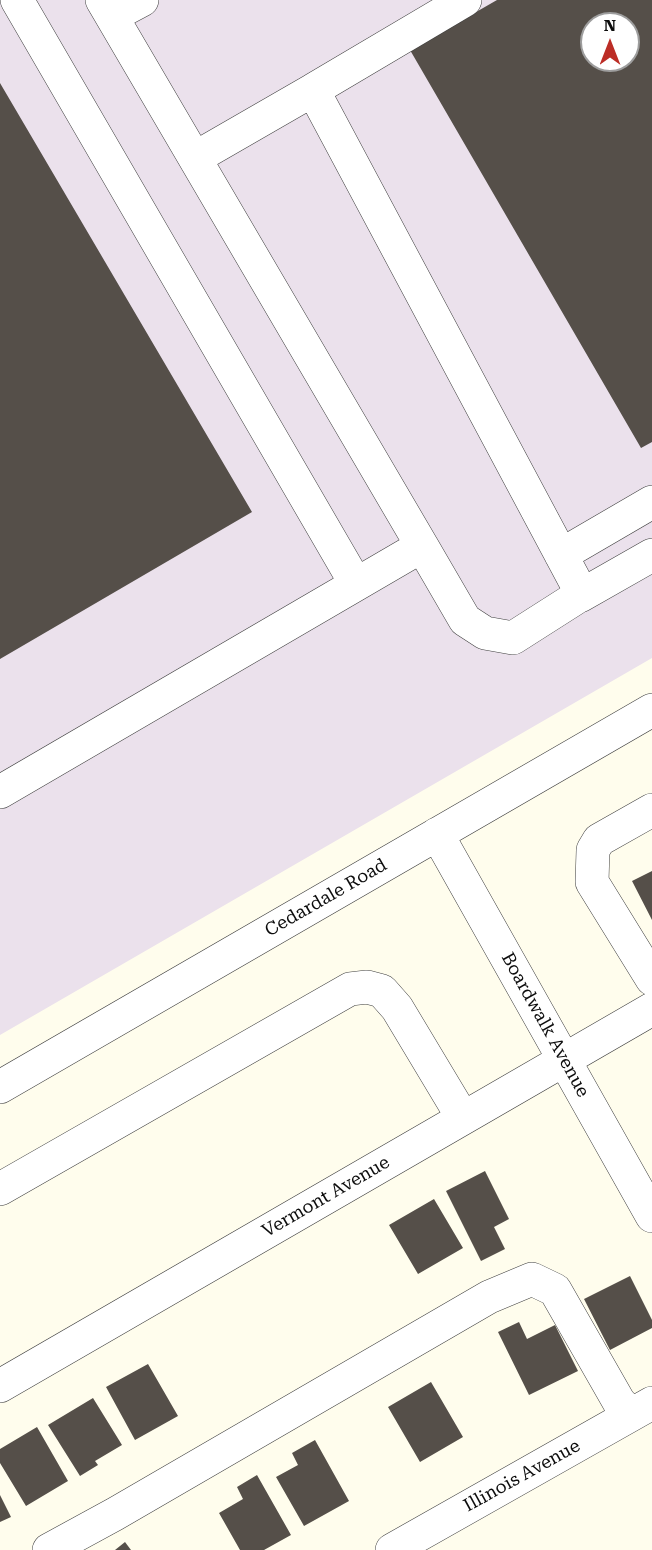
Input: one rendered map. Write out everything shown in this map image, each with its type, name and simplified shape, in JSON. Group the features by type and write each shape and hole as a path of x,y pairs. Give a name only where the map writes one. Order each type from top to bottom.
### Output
{"street":[{"path":"17,0 356,584"},
{"path":"142,0 107,8 465,620 485,633 513,638 652,555"},
{"path":"195,158 465,0"},
{"path":"313,90 582,594 580,596"},
{"path":"561,555 652,502"},
{"path":"0,792 422,546"},
{"name":"Cedardale Road","path":"0,1087 652,710"},
{"path":"652,810 598,840 593,850 592,882 652,979"},
{"name":"Boardwalk Avenue","path":"437,834 652,1216"},
{"path":"0,1189 350,989 367,987 382,991 397,1008 463,1118"},
{"name":"Vermont Avenue","path":"0,1386 652,1010"},
{"path":"49,1550 489,1297 532,1279 555,1290 619,1402 642,1409"},
{"name":"Illinois Avenue","path":"392,1550 642,1409"}],"shaded area":[{"path":"0,0 652,0 652,658 0,1035"}],"building":[{"path":"497,0 652,0 652,442 641,448 410,50"},
{"path":"0,83 252,512 0,659"},
{"path":"652,871 652,920 632,881"},
{"path":"485,1171 509,1219 494,1227 505,1249 481,1261 446,1191"},
{"path":"434,1199 463,1248 418,1274 389,1225"},
{"path":"630,1276 652,1320 652,1328 610,1350 584,1299"},
{"path":"519,1322 527,1339 555,1325 578,1371 529,1395 498,1332"},
{"path":"148,1364 178,1416 135,1440 106,1387"},
{"path":"431,1382 463,1437 420,1462 388,1407"},
{"path":"93,1398 122,1445 95,1461 98,1465 80,1476 48,1425"},
{"path":"37,1427 68,1481 26,1506 0,1463 0,1449"},
{"path":"315,1440 349,1501 304,1526 276,1477 298,1465 292,1453"},
{"path":"257,1475 291,1535 264,1550 240,1550 219,1513 243,1499 237,1487"},
{"path":"0,1495 11,1517 0,1522"},
{"path":"125,1542 131,1550 115,1550"}]}
